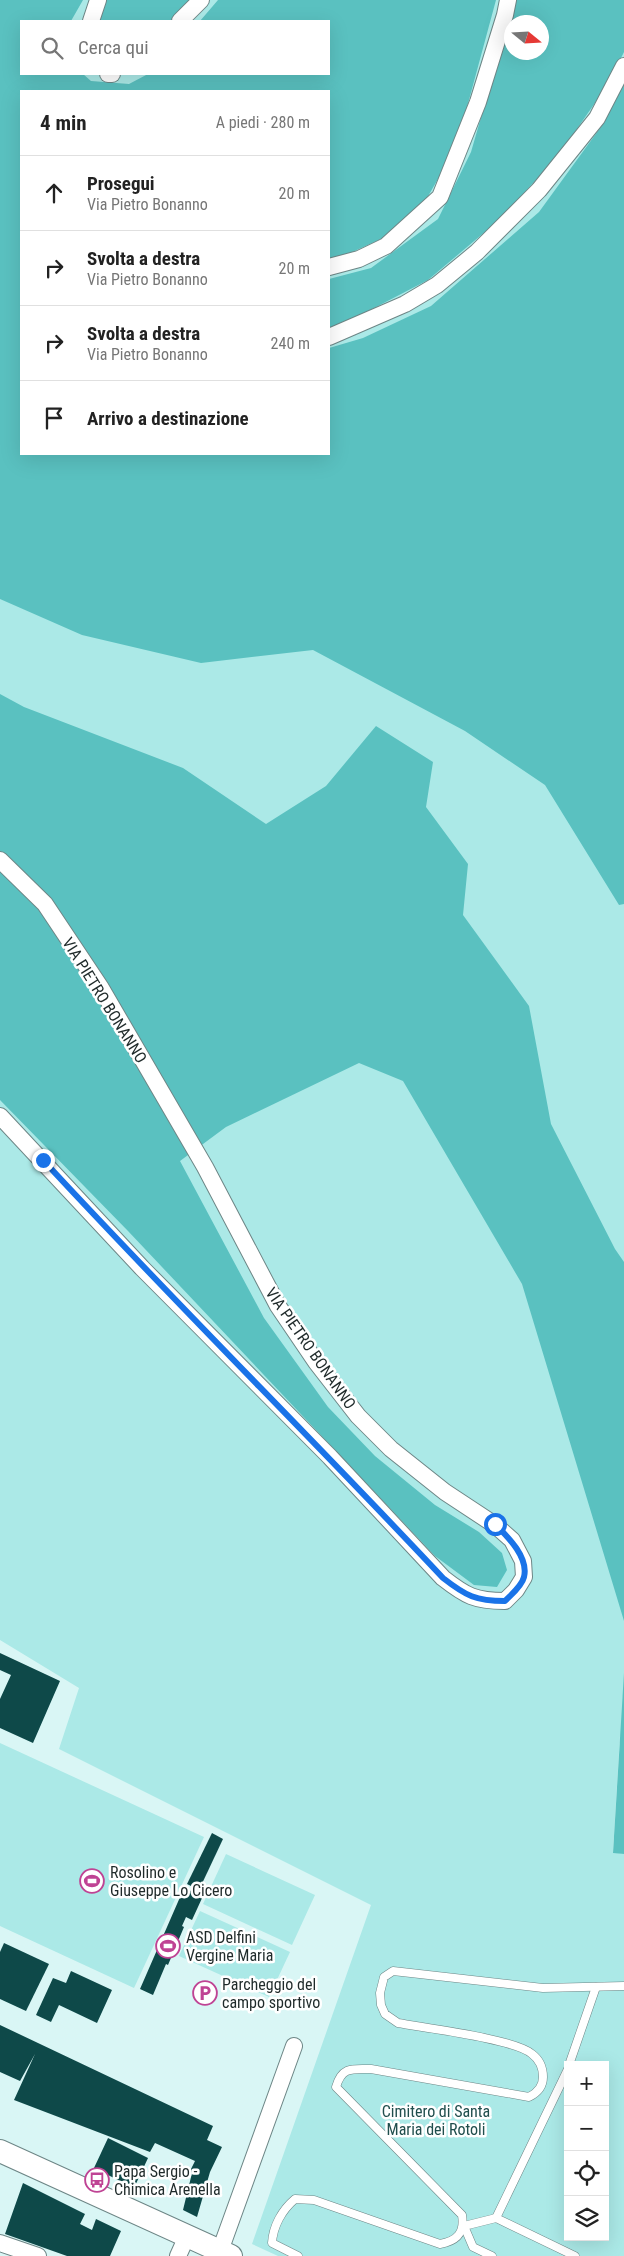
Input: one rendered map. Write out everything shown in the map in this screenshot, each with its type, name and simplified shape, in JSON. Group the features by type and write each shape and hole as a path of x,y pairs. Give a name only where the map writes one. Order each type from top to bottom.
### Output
{"main road":[{"path":"0,2151 188,2247 225,2253"}],"street":[{"path":"91,20 98,0"},
{"path":"181,20 201,0"},
{"path":"330,267 359,259 386,246 440,197 478,102 508,0"},
{"path":"330,337 406,304 437,285 477,252 539,190 597,118 624,66"},
{"name":"VIA PIETRO BONANNO","path":"0,860 45,904 101,988 205,1167 278,1306 316,1362 358,1416 391,1449 445,1492 495,1524 512,1540 523,1561 524,1577 516,1590 505,1601 486,1601 464,1594 443,1578 330,1458 142,1268 0,1116"},
{"path":"225,2253 294,2046"},
{"path":"0,2243 38,2256"}],"lane":[{"path":"492,2256 473,2247 462,2216 336,2087 339,2077 349,2069 371,2070 529,2097 538,2092 543,2081 543,2067 532,2053 514,2044 398,2023 385,2014 381,2006 380,1993 384,1977 393,1970 543,1988 624,1986"},
{"path":"571,2061 596,1987"},
{"path":"496,2218 564,2077"},
{"path":"298,2256 272,2243 273,2234 284,2208 295,2199 314,2200 440,2244 452,2242 462,2233 464,2226"},
{"path":"464,2226 496,2218 575,2256"}],"green space":[{"name":"Cimitero di Santa Maria dei Rotoli","path":"0,0 624,0 624,1734 620,1736 613,1852 624,1854 624,2256 278,2256 252,2244 371,1905 59,1749 79,1688 0,1640"},
{"name":"Rosolino e Giuseppe Lo Cicero","path":"0,1743 204,1837 134,1988 0,1926"},
{"path":"226,1854 315,1895 292,1945 203,1904"},
{"path":"200,1911 290,1952 269,1997 179,1956"}],"shaded area":[{"path":"0,0 83,0 72,20 20,20 20,75 84,75 91,81 129,84 146,75 330,75 330,20 201,20 218,0 496,0 466,111 446,165 423,205 381,239 339,258 330,260 330,90 20,90 20,455 330,455 330,348 363,338 431,306 539,212 603,124 624,82 624,904 619,905 545,785 465,731 313,650 201,663 82,635 0,599"},
{"path":"106,0 192,0 173,20 96,20"},
{"path":"515,0 624,0 624,52 608,84 559,155 499,220 428,280 353,319 330,329 330,279 371,268 438,219 471,152 504,38 504,60 549,60 549,15 511,15"},
{"path":"0,694 24,707 183,768 266,824 326,786 376,726 433,762 426,807 468,864 463,915 529,1006 551,1124 615,1249 624,1262 624,1621 522,1284 403,1081 359,1063 226,1127 180,1161 264,1318 328,1407 375,1456 435,1505 479,1532 502,1553 507,1570 497,1587 474,1585 435,1556 128,1231 0,1100"},
{"path":"624,1673 624,1854 613,1853"}],"building":[{"path":"0,1653 60,1681 33,1743 0,1728 0,1699 11,1675 0,1670"},
{"path":"212,1833 223,1839 199,1890 187,1884"},
{"name":"ASD Delfini Vergine Maria","path":"184,1888 203,1896 192,1920 186,1917 182,1926 184,1927 168,1965 166,1964 153,1995 140,1989"},
{"path":"4,1943 49,1964 26,2011 0,1999 0,1952"},
{"path":"71,1971 112,1990 97,2023 59,2005 51,2022 36,2015 53,1978 66,1983"},
{"path":"0,2025 213,2126 207,2140 222,2147 210,2172 197,2217 183,2210 192,2173 190,2171 195,2161 155,2143 150,2152 14,2100 35,2054 20,2081 0,2072"},
{"path":"108,2138 148,2158 134,2188 94,2168"},
{"path":"23,2183 85,2214 80,2224 92,2230 96,2219 121,2231 110,2256 67,2256 5,2234"}],"place":[{"name":"Rosolino e Giuseppe Lo Cicero","path":"92,1881"},
{"name":"ASD Delfini Vergine Maria","path":"168,1946"},
{"name":"Parcheggio del campo sportivo","path":"205,1993"},
{"name":"Papa Sergio - Chimica Arenella","path":"97,2180"}],"route":[{"path":"43,1160 142,1268 330,1458 443,1578 464,1594 475,1599 505,1601 516,1590 524,1577 523,1561 512,1540 495,1524"}]}
